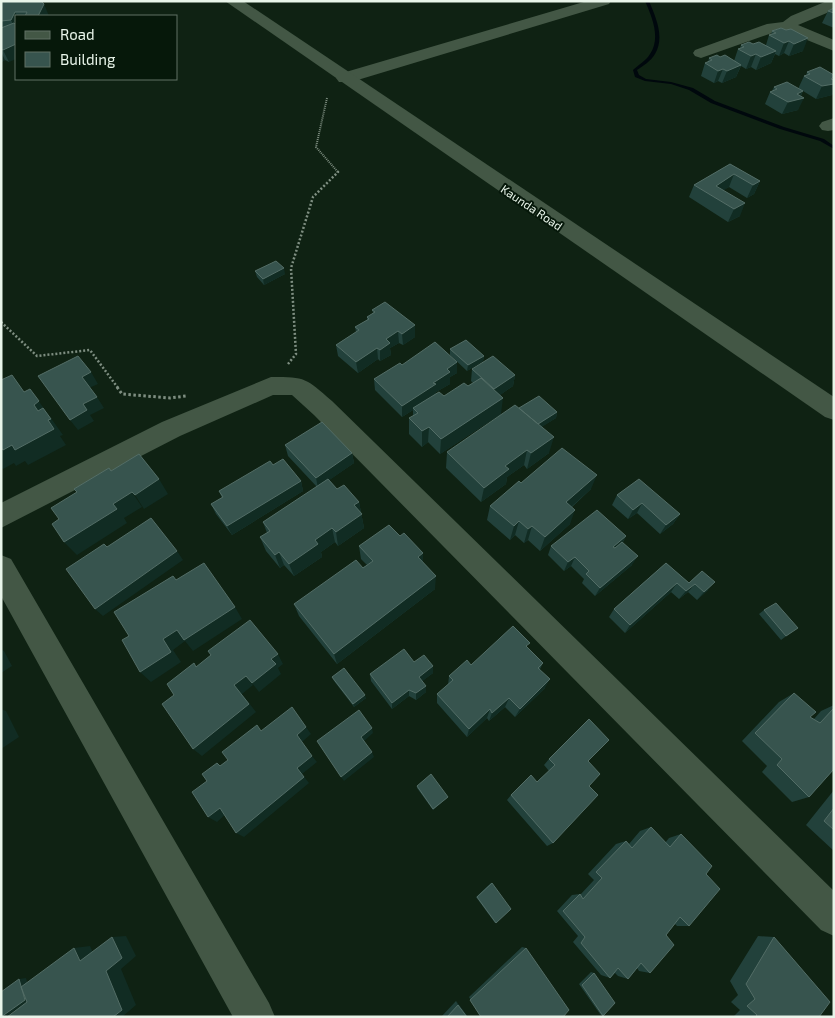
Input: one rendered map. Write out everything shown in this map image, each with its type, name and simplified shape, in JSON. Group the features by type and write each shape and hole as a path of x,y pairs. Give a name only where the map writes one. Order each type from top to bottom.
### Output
{"street":[{"name":"Kaunda Road","path":"232,1 834,410"},
{"path":"345,78 604,1"},
{"path":"787,26 797,19 834,4"},
{"path":"701,53 748,34 773,27 787,26 834,46"},
{"path":"1,516 171,429 271,386 298,386 323,408 834,917"},
{"path":"1,568 255,1017"}],"path":[{"path":"271,386 296,354 291,268 313,196 338,172 316,146 327,98"},
{"path":"1,322 37,356 90,350 122,394 170,398 188,396"}],"building":[{"path":"41,1 44,4 38,15 26,15 27,12 15,12 11,20 1,21 1,2"},
{"path":"15,24 15,44 3,50 1,49 1,28"},
{"path":"781,28 791,29 808,38 794,44 789,41 784,43 769,35 776,33 772,31"},
{"path":"749,42 753,44 759,42 776,51 761,57 756,54 751,56 738,49 744,47 741,45"},
{"path":"717,55 720,57 725,55 741,65 727,71 723,69 718,71 705,63 712,60 709,58"},
{"path":"820,67 834,75 831,79 834,80 834,84 822,86 804,76 810,74 807,72"},
{"path":"787,82 803,91 797,94 804,98 788,102 770,92 777,89 774,87"},
{"path":"730,164 760,181 753,185 734,174 716,186 745,203 734,209 694,185"},
{"path":"276,261 284,268 263,279 255,271"},
{"path":"385,302 415,325 402,334 398,331 386,339 390,343 380,350 377,348 356,362 336,345 359,330 355,327 369,319 367,317 375,312 372,310"},
{"path":"466,340 484,356 468,365 450,349"},
{"path":"435,342 457,362 447,369 450,372 433,383 436,384 402,406 374,379 400,363 402,365"},
{"path":"78,356 91,372 82,377 97,397 83,404 87,410 70,420 38,376"},
{"path":"493,356 515,375 494,389 472,369"},
{"path":"12,375 24,392 30,389 39,401 34,405 38,411 43,408 51,419 48,420 54,429 15,450 12,445 3,450 1,447 1,380"},
{"path":"481,378 503,398 441,439 429,427 422,431 409,418 418,413 413,408 439,392 444,396 464,383 468,386"},
{"path":"539,396 557,412 538,424 519,408"},
{"path":"515,405 554,437 531,453 527,450 505,466 509,469 484,488 447,452"},
{"path":"322,422 352,453 316,478 285,445"},
{"path":"562,448 597,475 566,502 575,510 545,537 532,526 528,529 519,521 514,526 490,506 519,481 521,483"},
{"path":"139,454 159,479 135,495 132,492 113,504 117,509 64,542 52,524 59,519 51,508 77,492 74,489 109,468 111,471"},
{"path":"283,459 301,481 227,526 211,504 223,497 219,491 270,461 273,465"},
{"path":"328,479 337,489 344,485 359,502 354,505 362,514 336,532 332,528 315,540 318,544 289,564 279,552 275,555 260,537 270,531 263,522"},
{"path":"639,479 680,514 666,525 642,503 633,510 617,495"},
{"path":"597,510 626,536 613,547 615,548 622,542 638,556 600,588 586,574 589,571 575,557 568,562 551,546"},
{"path":"151,518 177,551 95,609 66,569 104,544 107,547"},
{"path":"389,525 400,536 404,533 423,553 418,557 436,576 334,654 294,604 356,560 363,568 373,561 359,546"},
{"path":"204,563 235,607 184,640 177,630 163,639 171,652 140,672 122,640 129,636 114,612 173,576 176,580"},
{"path":"666,563 689,583 702,571 715,582 704,592 695,584 686,591 677,583 630,625 614,609"},
{"path":"776,603 798,628 786,636 764,610"},
{"path":"250,620 278,654 271,659 276,664 252,683 246,676 234,685 249,704 193,749 162,704 174,695 167,684 194,663 196,667 211,655 208,651"},
{"path":"513,626 530,643 526,646 543,663 538,668 550,679 520,709 509,698 492,713 490,709 469,729 437,694 453,680 449,676 467,660 471,665"},
{"path":"404,649 414,662 424,655 433,666 419,677 426,686 416,693 409,690 392,703 370,674"},
{"path":"344,668 365,695 353,704 332,677"},
{"path":"794,693 816,712 810,717 820,723 834,708 834,769 809,797 777,765 782,759 755,733"},
{"path":"292,707 306,727 297,735 312,756 297,768 304,777 236,833 220,808 208,817 192,792 207,781 202,774 217,763 220,766 228,760 222,752 257,725 261,731"},
{"path":"359,710 372,728 361,737 372,752 341,777 317,741"},
{"path":"589,719 609,740 588,761 600,774 589,786 598,795 553,843 511,795 531,775 537,782 555,765 549,759"},
{"path":"431,774 448,797 433,809 417,786"},
{"path":"834,808 834,830 824,821"},
{"path":"651,827 670,847 681,834 712,866 706,874 720,889 689,926 680,917 666,935 674,945 650,973 641,963 628,979 618,968 610,978 581,943 585,937 563,911 580,894 583,899 602,878 596,872 626,841 632,848"},
{"path":"492,883 511,909 496,923 477,897"},
{"path":"112,937 122,958 106,971 122,1010 113,1017 7,1017 27,1002 21,987 74,948 80,961"},
{"path":"774,937 830,1002 819,1017 755,1017 757,1015 747,1006 755,999 746,984"},
{"path":"526,948 569,1010 563,1017 481,1017 470,1000"},
{"path":"594,973 615,1003 603,1016 582,985"},
{"path":"19,979 25,1000 1,1017 1,992"},
{"path":"458,1005 467,1017 447,1017"}],"waterway":[{"path":"647,1 656,27 657,41 653,54 635,70 637,76 645,80 671,83 691,89 713,102 782,128 822,140 834,148"}]}
